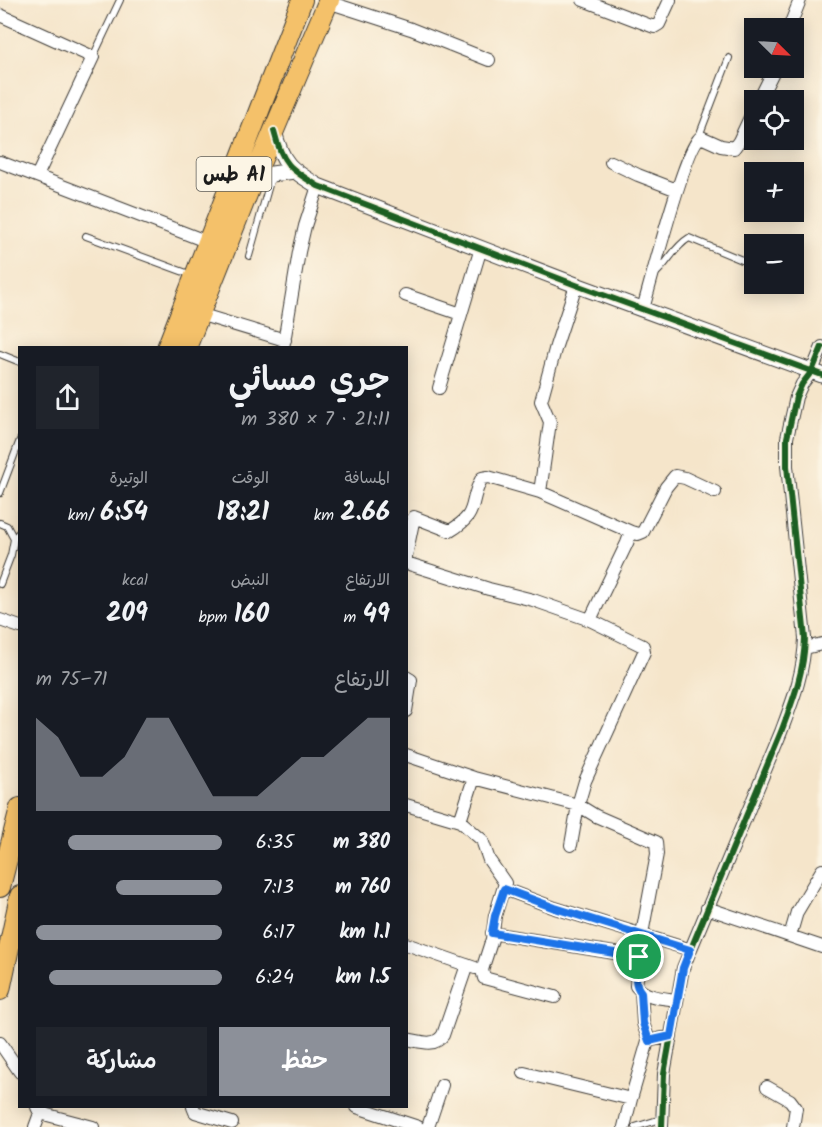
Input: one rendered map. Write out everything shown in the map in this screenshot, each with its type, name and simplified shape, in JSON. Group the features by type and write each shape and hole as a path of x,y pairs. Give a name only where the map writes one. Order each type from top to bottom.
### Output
{"highway":[{"name":"طس A1","path":"168,346 302,0"},
{"name":"طس A1","path":"187,346 329,1"},
{"path":"0,887 18,816"},
{"path":"0,990 18,905"}],"street":[{"path":"583,0 654,27 659,24 670,0"},
{"path":"793,18 800,0"},
{"path":"329,1 411,29 489,60"},
{"path":"0,15 93,57 37,176"},
{"path":"643,309 694,143 698,137 721,146 734,148 744,130"},
{"path":"274,131 279,152 294,171 318,186 576,285 817,373"},
{"path":"0,162 208,242"},
{"path":"611,162 678,190"},
{"path":"250,188 272,174 294,171"},
{"path":"199,314 284,344 301,243 318,186"},
{"path":"439,388 481,248"},
{"path":"540,492 550,422 542,405 542,395 576,285"},
{"path":"405,295 461,314"},
{"path":"662,1123 664,1074 683,968 796,693 805,661 804,620 787,466 787,438 796,397 802,384 817,373 822,347"},
{"path":"408,546 414,517 450,531 464,522 470,514 476,489 482,478 488,477 540,492 638,534 643,532 666,487 675,476 685,478 715,492"},
{"path":"590,620 627,543 630,532"},
{"path":"408,564 533,600 590,620 638,642 645,649 585,781 571,845"},
{"path":"0,620 18,626"},
{"path":"805,648 822,644"},
{"path":"408,678 411,680 408,699"},
{"path":"408,756 474,778 578,805 596,816 653,840 658,845 636,982 641,992 643,1023 649,1041 624,1127"},
{"path":"460,821 474,778"},
{"path":"408,806 460,821 482,840 489,860 505,883 482,970 484,978 555,997"},
{"path":"790,936 801,904 822,870"},
{"path":"504,889 555,908 690,950"},
{"path":"707,908 822,947"},
{"path":"492,933 639,957"},
{"path":"408,945 482,970"},
{"path":"408,1039 434,1044 439,1041 467,965"},
{"path":"641,992 677,1000"},
{"path":"649,1041 671,1036"},
{"path":"0,1043 18,1069"},
{"path":"524,1073 631,1099"},
{"path":"429,1127 442,1085"},
{"path":"767,1087 790,1100 796,1107 793,1127"},
{"path":"194,1108 195,1112 232,1123"},
{"path":"360,1108 418,1127"},
{"path":"35,1127 40,1109 93,1127"}],"lane":[{"path":"93,57 120,0"},
{"path":"698,137 729,58"},
{"path":"249,256 272,174"},
{"path":"86,236 195,277"},
{"path":"652,276 689,238 742,260"},
{"path":"0,354 18,361"},
{"path":"0,493 18,446"},
{"path":"0,522 7,526 14,538"},
{"path":"0,584 11,555 14,538 18,533"},
{"path":"635,1127 662,1123"}],"cycle path":[{"path":"274,131 280,151 288,164 318,186 576,285 822,375"},
{"path":"662,1127 664,1074 683,968 781,732 800,675 805,638 787,466 787,438 796,397 812,371 822,347"}],"route":[{"path":"504,889 589,920 690,950 683,968 671,1036 649,1041 643,1023 641,992 636,986 639,957 524,936 492,933 504,889"}]}
